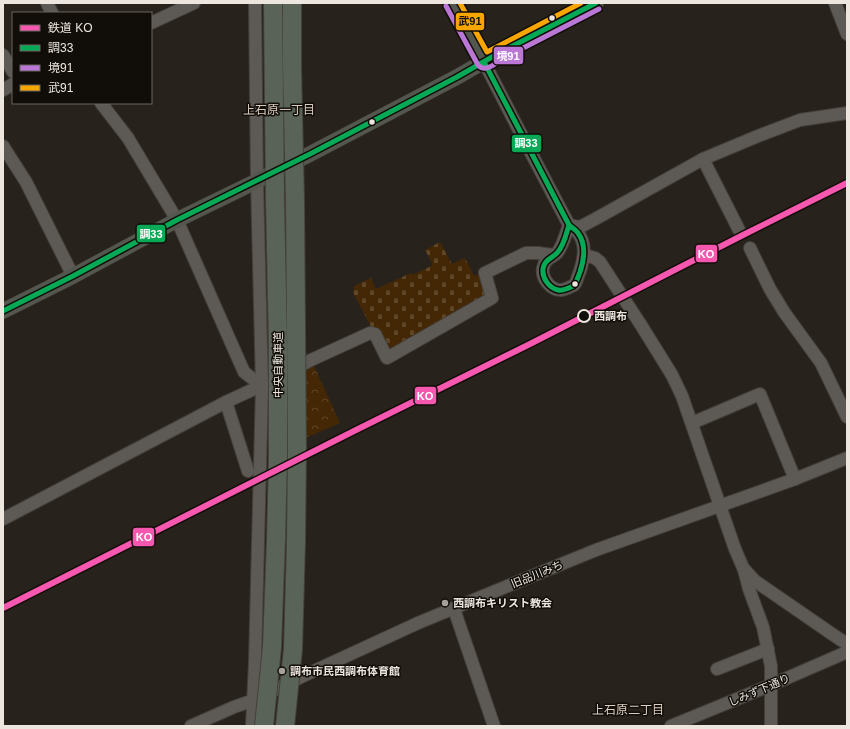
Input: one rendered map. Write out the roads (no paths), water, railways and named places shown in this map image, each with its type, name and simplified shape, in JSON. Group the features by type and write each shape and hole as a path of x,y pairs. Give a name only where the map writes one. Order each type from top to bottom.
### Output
{"highway":[{"name":"中央自動車道","path":"264,726 272,647 278,457 278,346 273,3"},
{"name":"中央自動車道","path":"285,726 293,648 297,442 292,3"}],"main road":[{"path":"452,3 484,62"},
{"path":"3,312 177,220 257,181 424,94 596,3"}],"street":[{"path":"47,3 52,12"},
{"path":"152,24 194,3"},
{"path":"252,726 254,700 262,386 257,181 255,3"},
{"path":"835,3 847,34"},
{"path":"3,55 12,70"},
{"path":"484,62 569,225 581,238 583,249 582,266 573,285 562,290 548,284 542,273 545,261 556,254 562,245 569,225"},
{"path":"3,90 12,85"},
{"path":"102,104 128,138 177,220 244,372 262,386"},
{"path":"569,225 580,227 703,159 758,136 800,120 847,113"},
{"path":"3,146 26,182 73,276"},
{"path":"703,159 739,230"},
{"path":"562,245 583,249 600,262 672,375 682,396 763,627 771,666 771,726"},
{"path":"750,248 770,289 784,312 821,363 847,417"},
{"path":"3,519 226,402 370,333 374,334 387,358 492,298 485,273 526,253 553,255"},
{"path":"692,423 760,394 795,480"},
{"path":"226,402 248,471"},
{"name":"旧品川みち","path":"191,726 254,700 418,623 510,585 596,550 795,480 847,458"},
{"path":"744,570 755,580 847,644"},
{"path":"454,609 494,726"},
{"path":"716,669 768,649"},
{"name":"しみず下通り","path":"672,726 847,652"}],"rail line":[{"name":"KO","path":"3,608 530,344 847,183"}],"place":[{"name":"西調布","path":"584,316"},
{"name":"西調布キリスト教会","path":"445,603"},
{"name":"調布市民西調布体育館","path":"282,671"}],"district":[{"name":"上石原一丁目","path":"279,110"},
{"name":"上石原二丁目","path":"628,710"}]}
